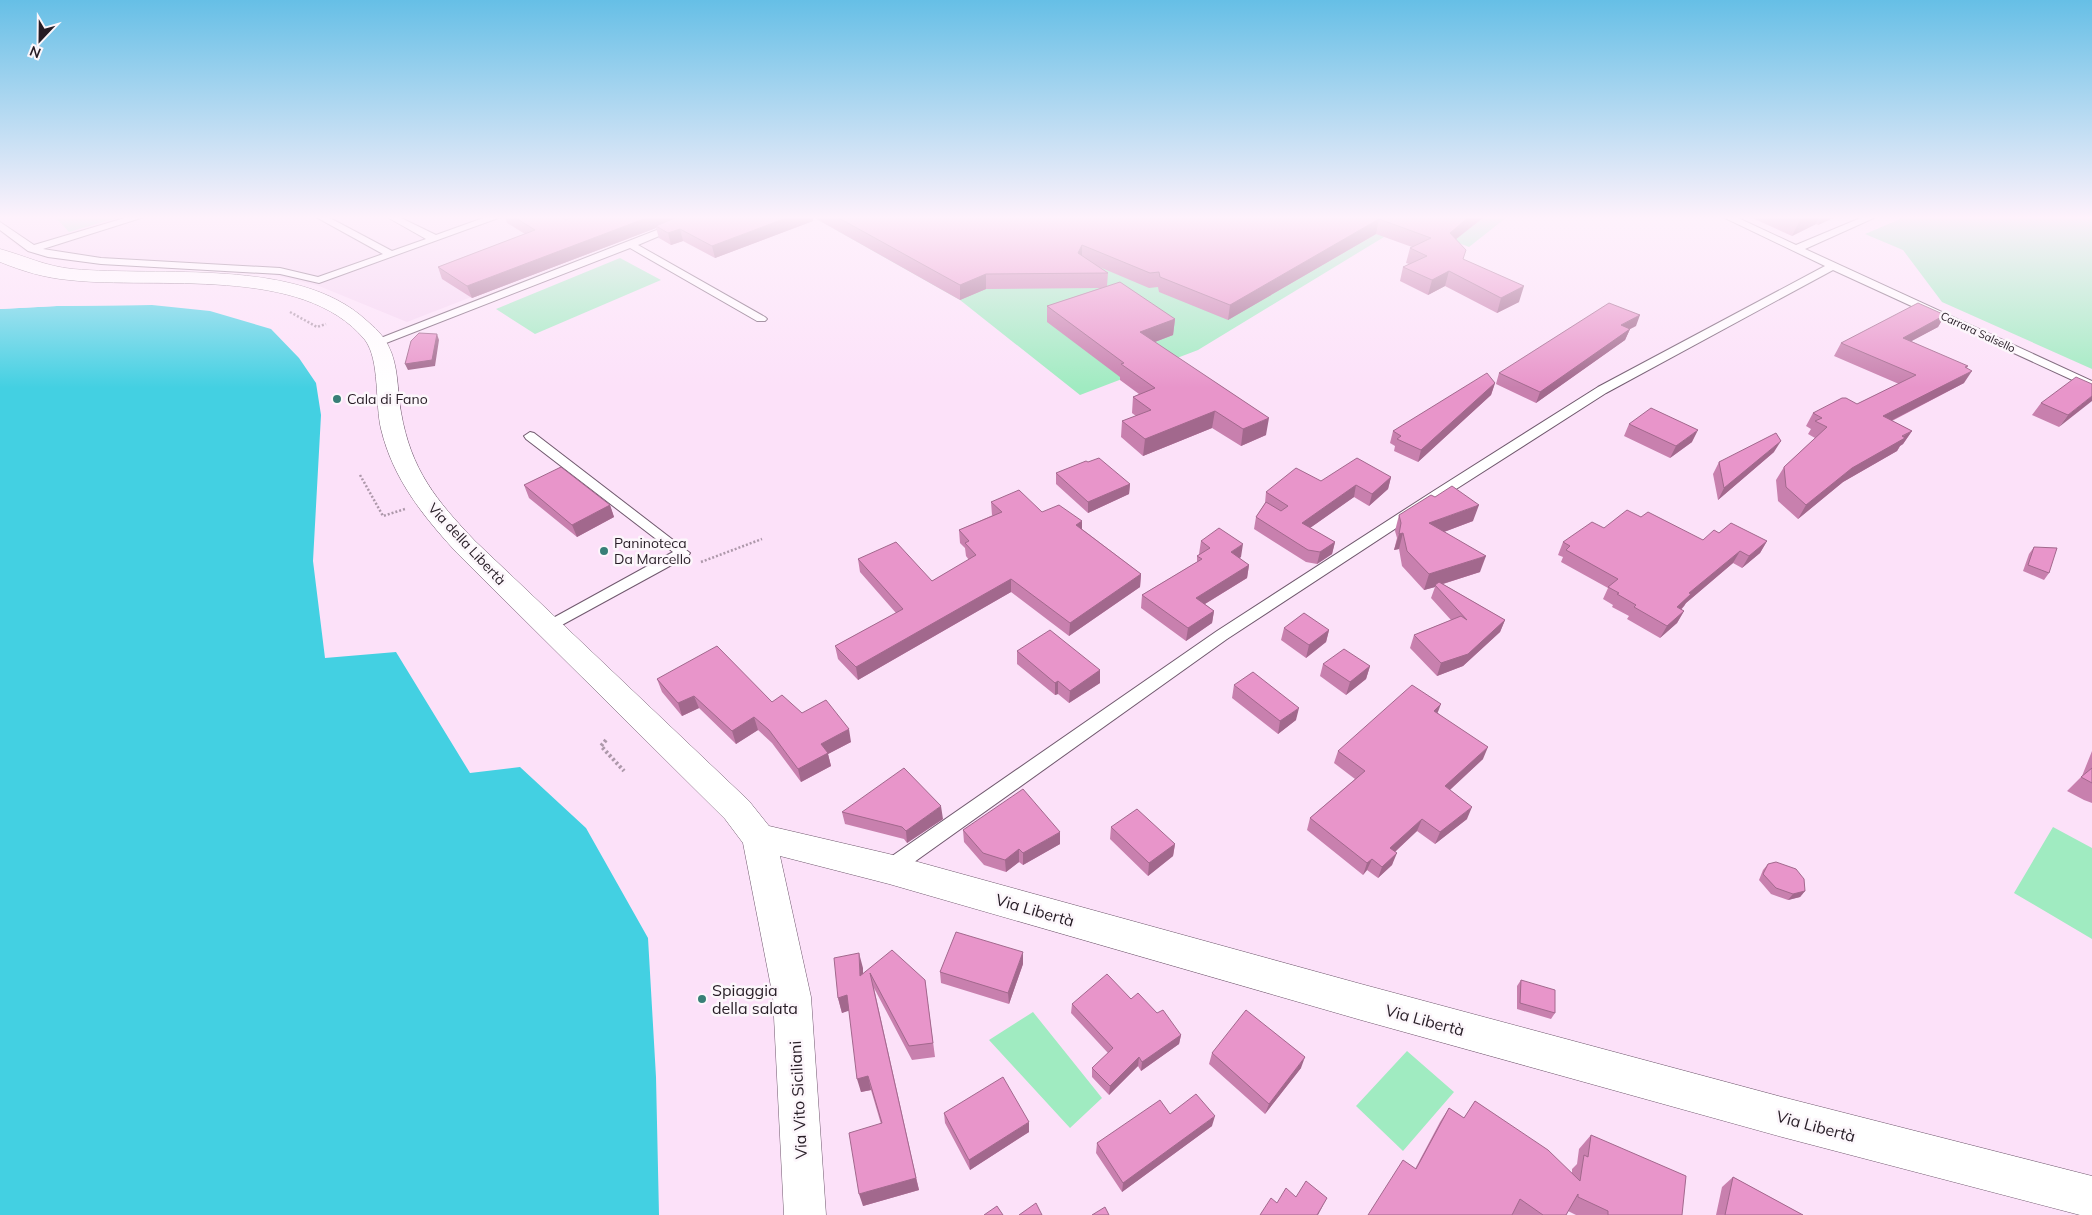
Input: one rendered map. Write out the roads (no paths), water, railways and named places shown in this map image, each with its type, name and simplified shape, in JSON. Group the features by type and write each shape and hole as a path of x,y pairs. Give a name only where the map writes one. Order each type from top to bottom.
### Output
{"street":[{"name":"Via della Libertà","path":"64,274 236,280 293,290 326,302 350,315 372,335 383,355 390,416 403,459 426,502 466,548 737,810 759,838"},
{"name":"Via Libertà","path":"759,838 808,848 889,869 1389,1010 1791,1119 2092,1197"},
{"name":"Via Vito Siciliani","path":"759,838 792,997 804,1215"}],"lane":[{"path":"292,274 319,280"},
{"path":"293,290 336,274"},
{"path":"377,343 554,274"},
{"path":"681,274 760,319"},
{"path":"889,869 1222,635 1470,474 1602,390 1818,274"},
{"name":"Carrara Salsello","path":"1853,274 2092,385"},
{"path":"530,436 683,553 549,627"}],"water":[{"path":"152,305 210,311 271,329 299,358 316,383 321,415 313,561 325,658 396,652 470,773 520,767 586,828 648,938 656,1077 659,1215 0,1215 0,309"}],"place":[{"name":"Cala di Fano","path":"337,399"},
{"name":"Paninoteca Da Marcello","path":"604,551"},
{"name":"Spiaggia della salata","path":"702,999"}]}
